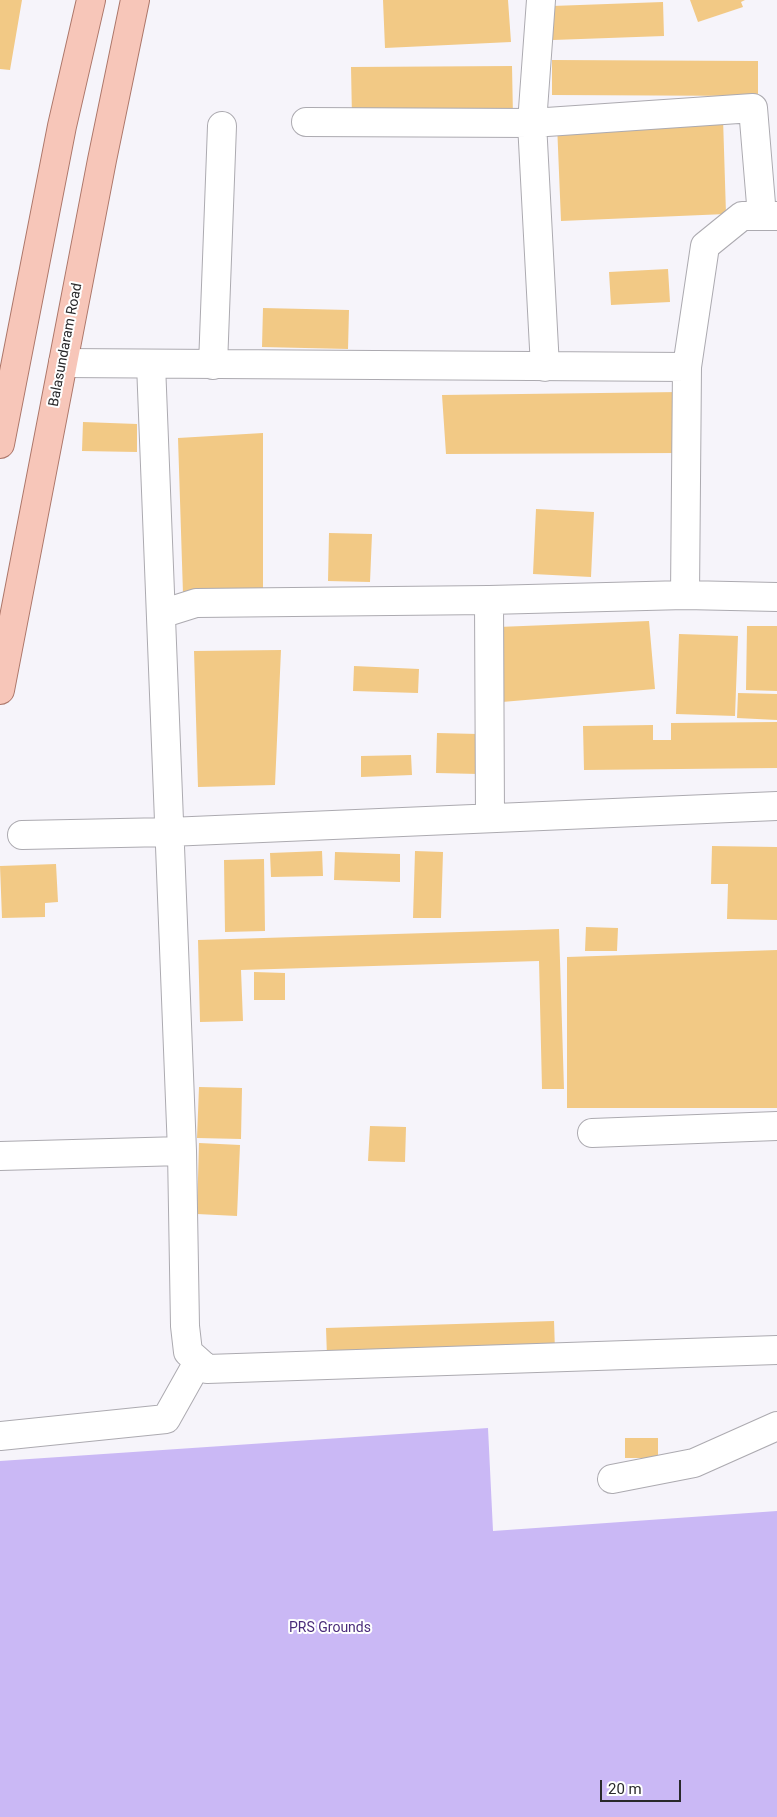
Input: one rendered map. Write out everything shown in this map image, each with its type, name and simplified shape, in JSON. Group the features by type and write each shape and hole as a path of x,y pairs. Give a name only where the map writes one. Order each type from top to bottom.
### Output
{"main road":[{"path":"0,444 62,126 91,0"},
{"name":"Balasundaram Road","path":"0,690 135,0"}],"street":[{"path":"541,0 532,122 545,367"},
{"path":"306,122 532,122 753,108 769,216 742,216 705,246 687,368 685,595"},
{"path":"213,365 222,126"},
{"path":"63,364 687,368"},
{"path":"151,364 182,1151 185,1326 188,1352 206,1369 777,1350"},
{"path":"161,614 196,604 685,595 777,597"},
{"path":"490,600 490,818"},
{"path":"22,834 170,832 777,806"},
{"path":"592,1133 777,1126"},
{"path":"0,1156 182,1151"},
{"path":"0,1436 166,1419 198,1362"},
{"path":"612,1479 694,1463 777,1426"}],"green space":[{"name":"PRS Grounds","path":"488,1428 493,1531 777,1511 777,1817 0,1817 0,1461"}],"building":[{"path":"0,0 22,0 10,70 0,69"},
{"path":"383,0 508,0 511,42 385,48"},
{"path":"690,0 745,0 741,2 743,7 698,22"},
{"path":"663,2 664,36 553,40 552,6"},
{"path":"552,60 758,61 758,96 552,95"},
{"path":"512,66 513,117 352,118 351,67"},
{"path":"723,118 726,214 561,221 557,124"},
{"path":"668,269 670,302 611,305 609,272"},
{"path":"263,308 349,310 348,349 262,347"},
{"path":"680,392 679,453 446,454 442,395"},
{"path":"83,422 137,424 137,452 82,451"},
{"path":"263,433 263,594 183,594 178,438"},
{"path":"536,509 594,512 591,577 533,574"},
{"path":"329,533 372,534 370,582 328,581"},
{"path":"649,621 655,689 502,702 498,627"},
{"path":"747,626 777,626 777,691 746,690"},
{"path":"679,634 738,636 735,716 676,714"},
{"path":"281,650 275,785 198,787 194,651"},
{"path":"354,666 419,669 418,693 353,691"},
{"path":"738,693 777,694 777,720 737,718"},
{"path":"777,722 777,768 584,770 583,726 653,725 653,740 671,740 671,723"},
{"path":"437,733 478,734 478,774 436,773"},
{"path":"411,755 412,775 361,777 361,756"},
{"path":"712,846 777,847 777,920 727,919 728,884 711,884"},
{"path":"322,851 323,876 271,877 270,853"},
{"path":"415,851 443,852 441,918 413,918"},
{"path":"335,852 400,854 400,882 334,880"},
{"path":"264,859 265,931 225,932 224,860"},
{"path":"56,864 58,902 45,903 45,917 2,918 0,866"},
{"path":"586,927 618,928 617,951 585,951"},
{"path":"559,929 564,1089 542,1089 539,961 241,970 243,1021 200,1022 198,940"},
{"path":"777,950 777,1108 567,1108 567,957"},
{"path":"254,972 285,973 285,1000 254,1000"},
{"path":"199,1087 242,1088 241,1139 197,1138"},
{"path":"370,1126 406,1127 405,1162 368,1161"},
{"path":"199,1143 240,1145 237,1216 197,1214"},
{"path":"554,1321 555,1351 327,1357 326,1328"},
{"path":"625,1438 658,1438 658,1458 625,1458"}]}
